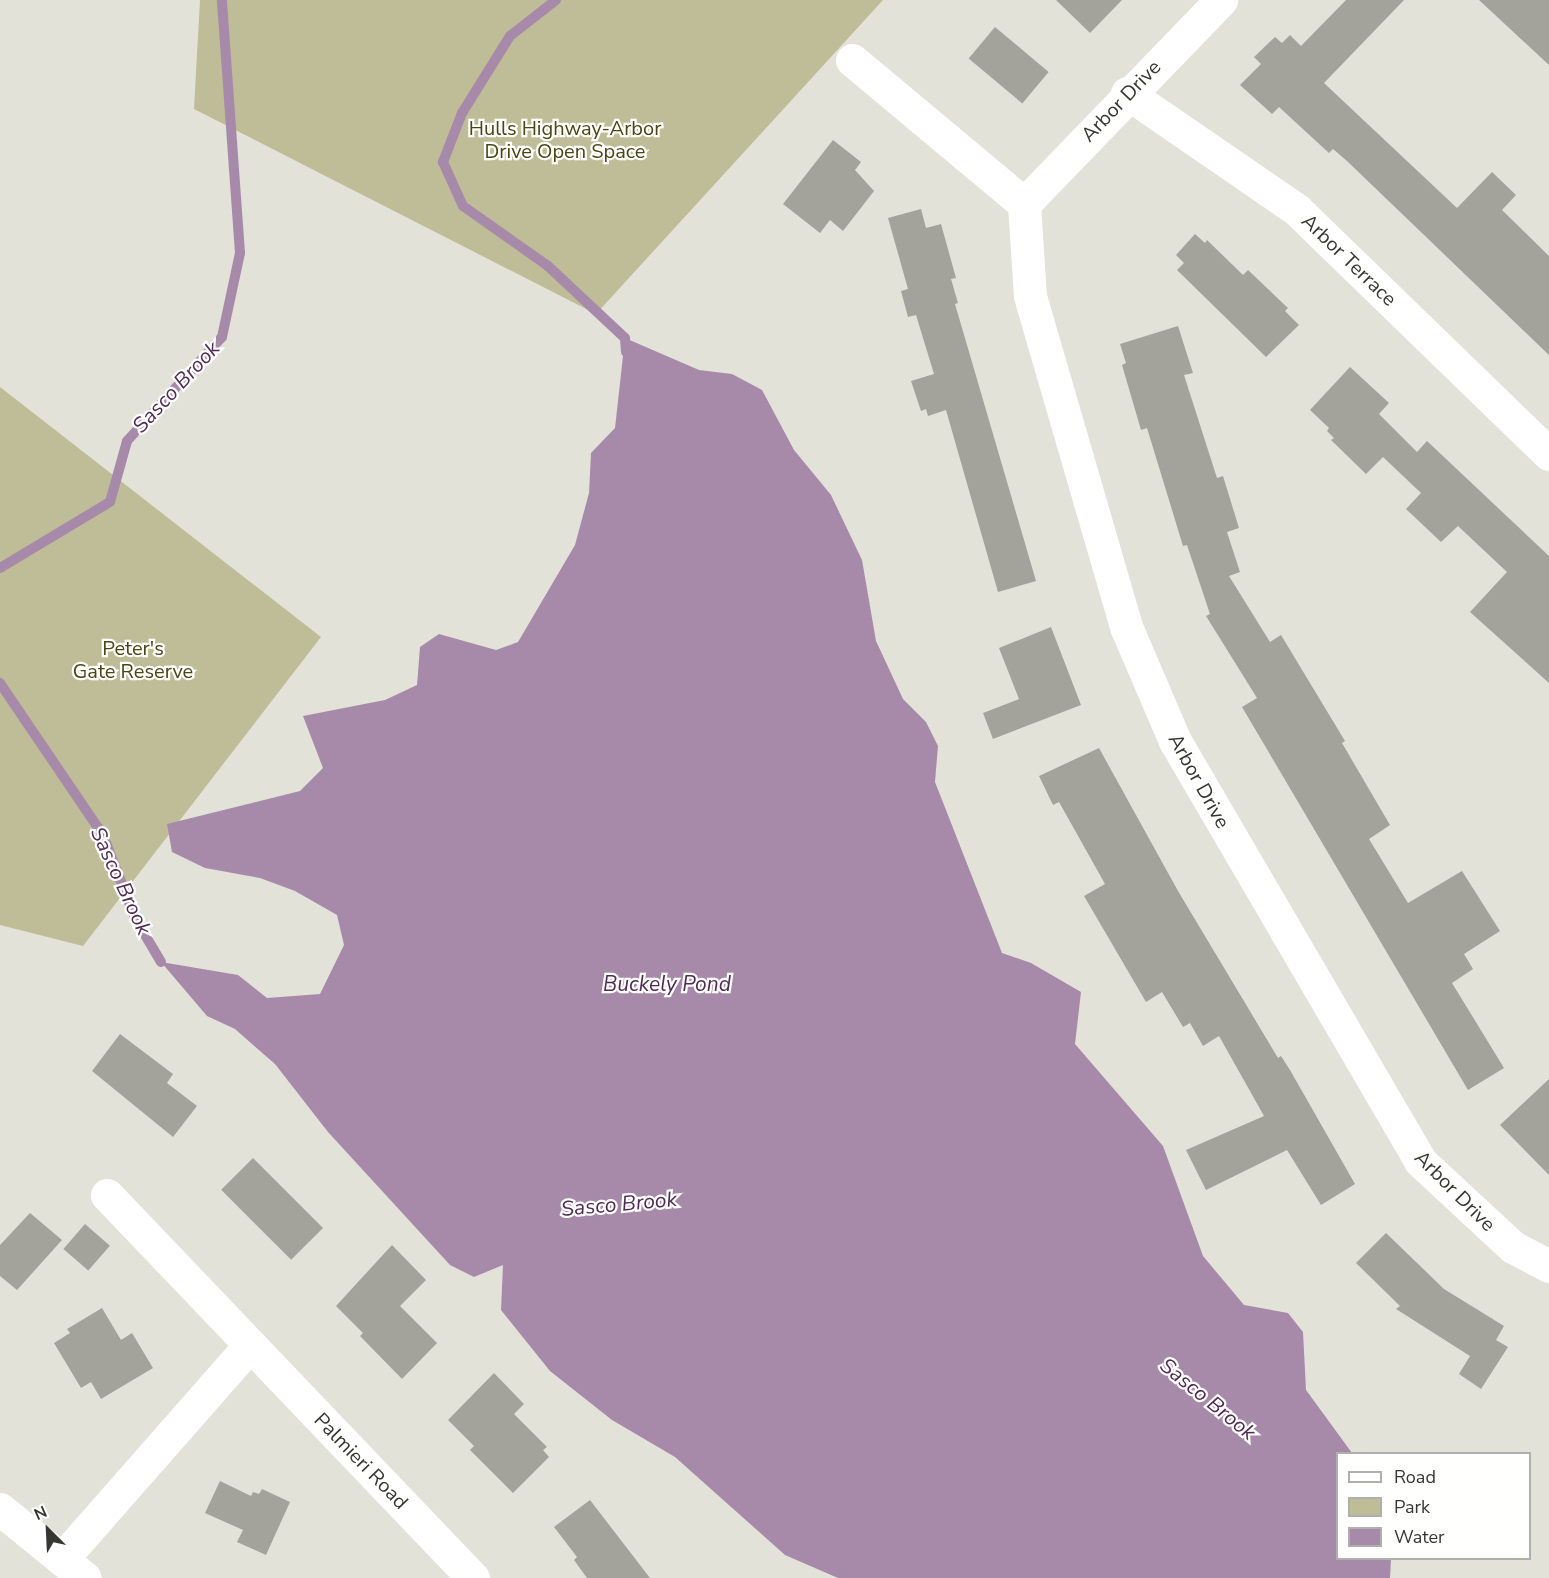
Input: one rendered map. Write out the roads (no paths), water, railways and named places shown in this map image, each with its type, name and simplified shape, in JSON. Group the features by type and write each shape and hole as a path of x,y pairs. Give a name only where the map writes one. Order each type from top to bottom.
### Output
{"street":[{"name":"Arbor Drive","path":"1221,0 1127,93 1024,204 1030,296 1127,629 1175,741 1420,1161 1513,1247 1549,1266"},
{"path":"852,60 1024,204"},
{"name":"Arbor Terrace","path":"1127,93 1296,210 1549,454"},
{"name":"Palmieri Road","path":"107,1195 473,1578"},
{"path":"0,1509 74,1568 249,1345"}],"water":[{"name":"Buckely Pond","path":"625,338 699,370 732,374 762,390 794,450 831,495 862,560 876,641 903,699 926,722 938,746 935,782 1002,953 1031,963 1081,992 1075,1044 1163,1146 1203,1256 1244,1305 1288,1313 1303,1332 1306,1390 1351,1452 1336,1452 1336,1560 1391,1560 1390,1578 838,1578 785,1555 675,1457 612,1420 550,1371 501,1310 503,1265 474,1277 450,1265 328,1132 275,1064 235,1029 207,1016 161,962 238,975 267,998 320,994 344,945 337,915 295,891 260,878 205,868 172,852 167,824 300,791 323,768 303,716 385,700 417,685 420,647 439,634 496,650 518,642 575,545 589,493 591,453 615,428"}],"waterway":[{"name":"Sasco Brook","path":"0,568 110,502 127,441 222,337 240,253 222,0"},
{"path":"556,0 510,36 462,113 443,162 463,206 548,266 625,338 626,352"},
{"name":"Sasco Brook","path":"0,683 103,835 135,918 161,962"}],"park label":[{"name":"Hulls Highway-Arbor Drive Open Space","path":"565,140"},
{"name":"Peter's Gate Reserve","path":"133,660"}]}
